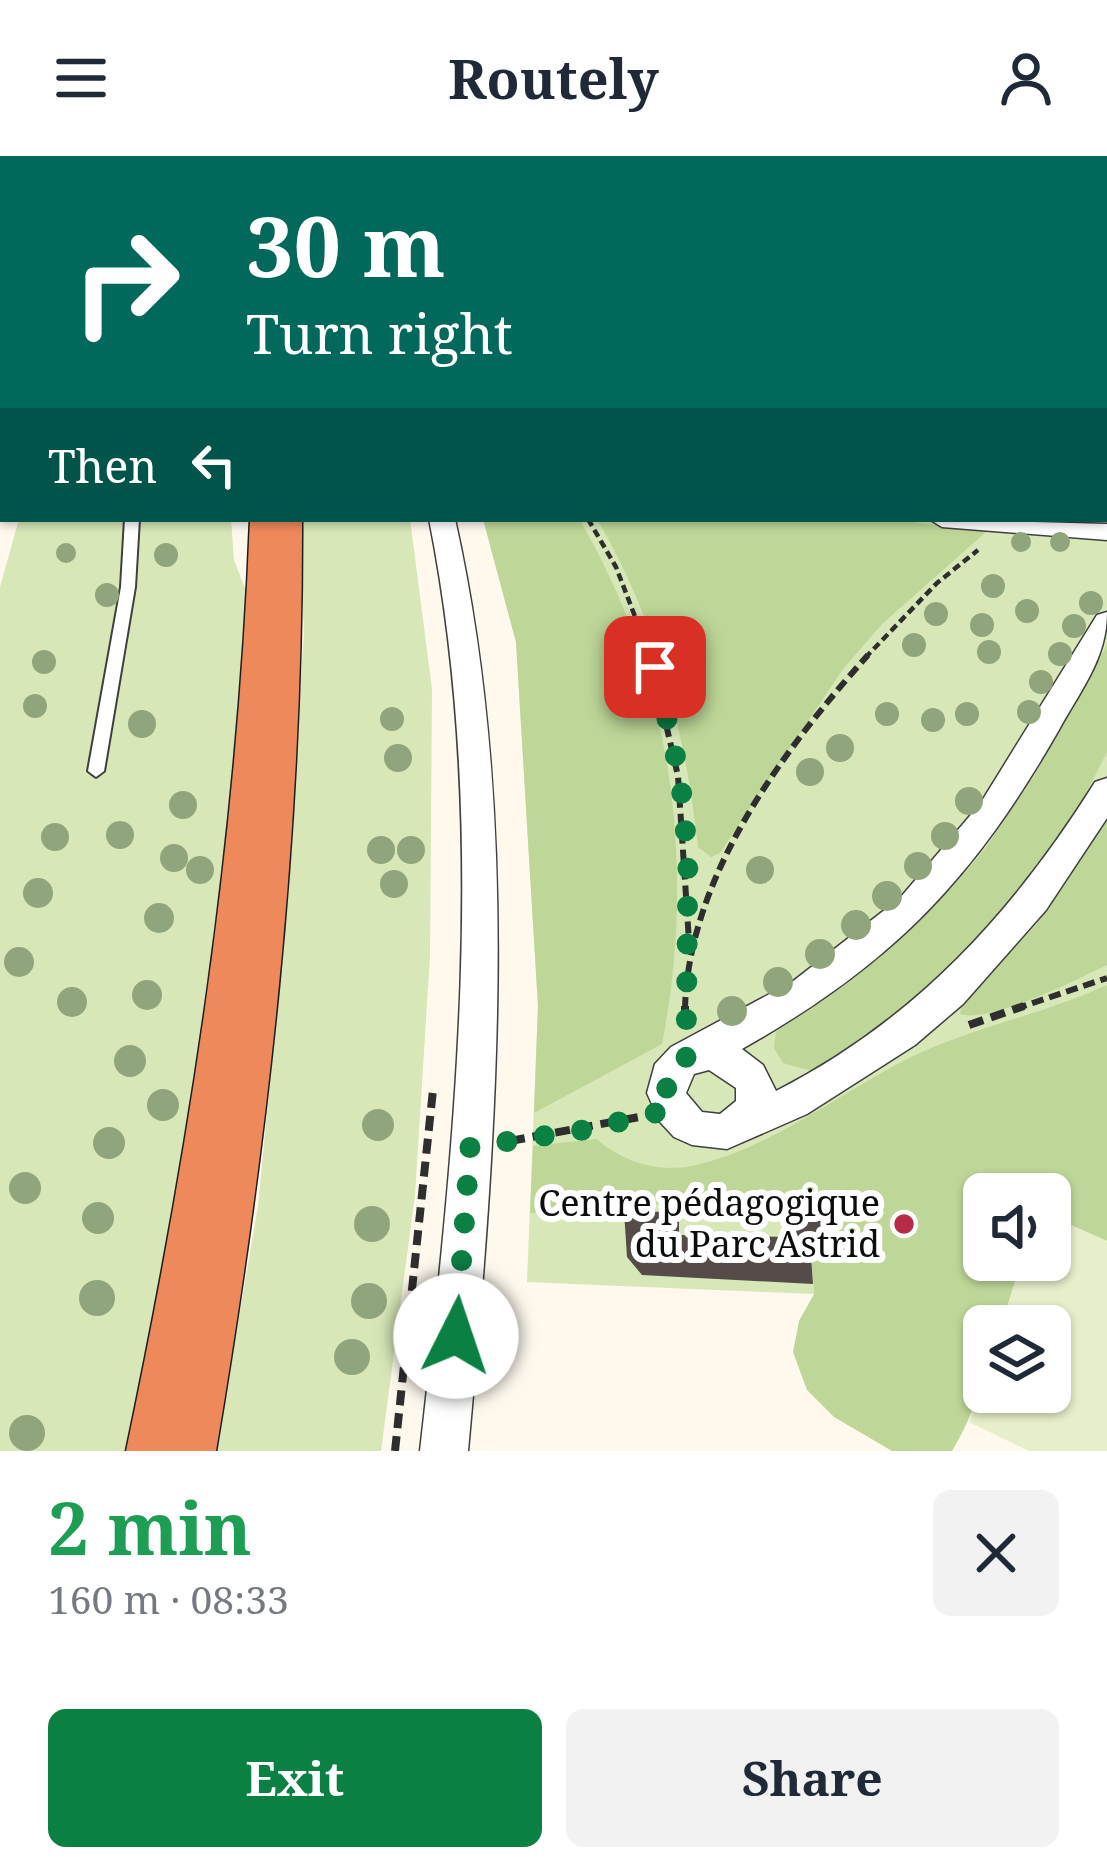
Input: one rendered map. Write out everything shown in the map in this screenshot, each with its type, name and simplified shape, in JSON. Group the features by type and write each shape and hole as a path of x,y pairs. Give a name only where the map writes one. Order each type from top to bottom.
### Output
{"highway":[{"path":"171,1451 235,1092 269,727 276,522"}],"street":[{"path":"443,522 460,615 477,775 478,930 470,1147 444,1451"},
{"path":"973,522 1107,532"},
{"path":"1107,621 1020,770 970,843 828,978 742,1032 676,1066 666,1086 671,1109 704,1131 731,1129 807,1096 905,1036 985,960 1021,918 1070,854 1107,790"},
{"path":"686,1059 721,1055 752,1078 757,1101 744,1122 731,1129"}],"lane":[{"path":"96,771 128,587 133,522"}],"path":[{"path":"590,522 638,618 669,720 688,857 686,1059"},
{"path":"689,951 712,889 740,839 852,672 930,589 1015,526"},
{"path":"905,1036 957,1029 1046,1003 1107,978"},
{"path":"395,1451 434,1088"},
{"path":"470,1147 590,1129 671,1109"}],"green space":[{"path":"18,522 231,522 234,560 248,596 234,809 198,1104 129,1451 0,1451 0,587"},
{"path":"299,522 410,522 432,689 430,956 415,1195 381,1451 216,1451 258,1206 282,957 304,633"},
{"path":"484,522 1107,522 1107,1012 887,1127 826,1237 810,1241 814,1294 527,1282 538,1006 516,642"},
{"path":"484,522 581,522 611,579 636,642 655,707 676,841 677,909 662,1044 534,1113 538,1006 516,642"},
{"path":"599,522 912,522 986,532 882,624 843,669 720,853 711,857 698,847 685,760 665,677 618,558"},
{"path":"1107,645 1107,752 1058,848 926,996 815,1072 783,1063 774,1048 776,1032 875,959 951,889 984,850 1034,776"},
{"path":"1107,819 1107,965 1012,1007 960,1014 962,1004 1035,926"},
{"path":"1107,985 1107,1241 1071,1225 1071,1173 963,1173 963,1281 1015,1281 1008,1305 963,1305 963,1413 970,1413 952,1451 892,1451 834,1417 807,1390 793,1352 799,1321 814,1294 810,1240 826,1237 822,1210 636,1203 530,1213 533,1146 596,1139 629,1159 665,1168 719,1159 774,1135 931,1048"},
{"path":"1071,1225 1107,1241 1107,1451 1029,1451 969,1422 972,1413 1071,1413 1071,1305 1008,1305 1015,1281 1071,1281"}],"building":[{"path":"790,1209 823,1210 826,1237 810,1241 813,1284 642,1275 627,1257 624,1211 669,1212 669,1222 679,1222 679,1235 792,1237"}],"place":[{"name":"Centre pédagogique du Parc Astrid","path":"904,1224"}],"route":[{"path":"456,1336 470,1147 590,1129 671,1109 666,1086 676,1066 686,1059 688,857 680,776 655,667"}]}
